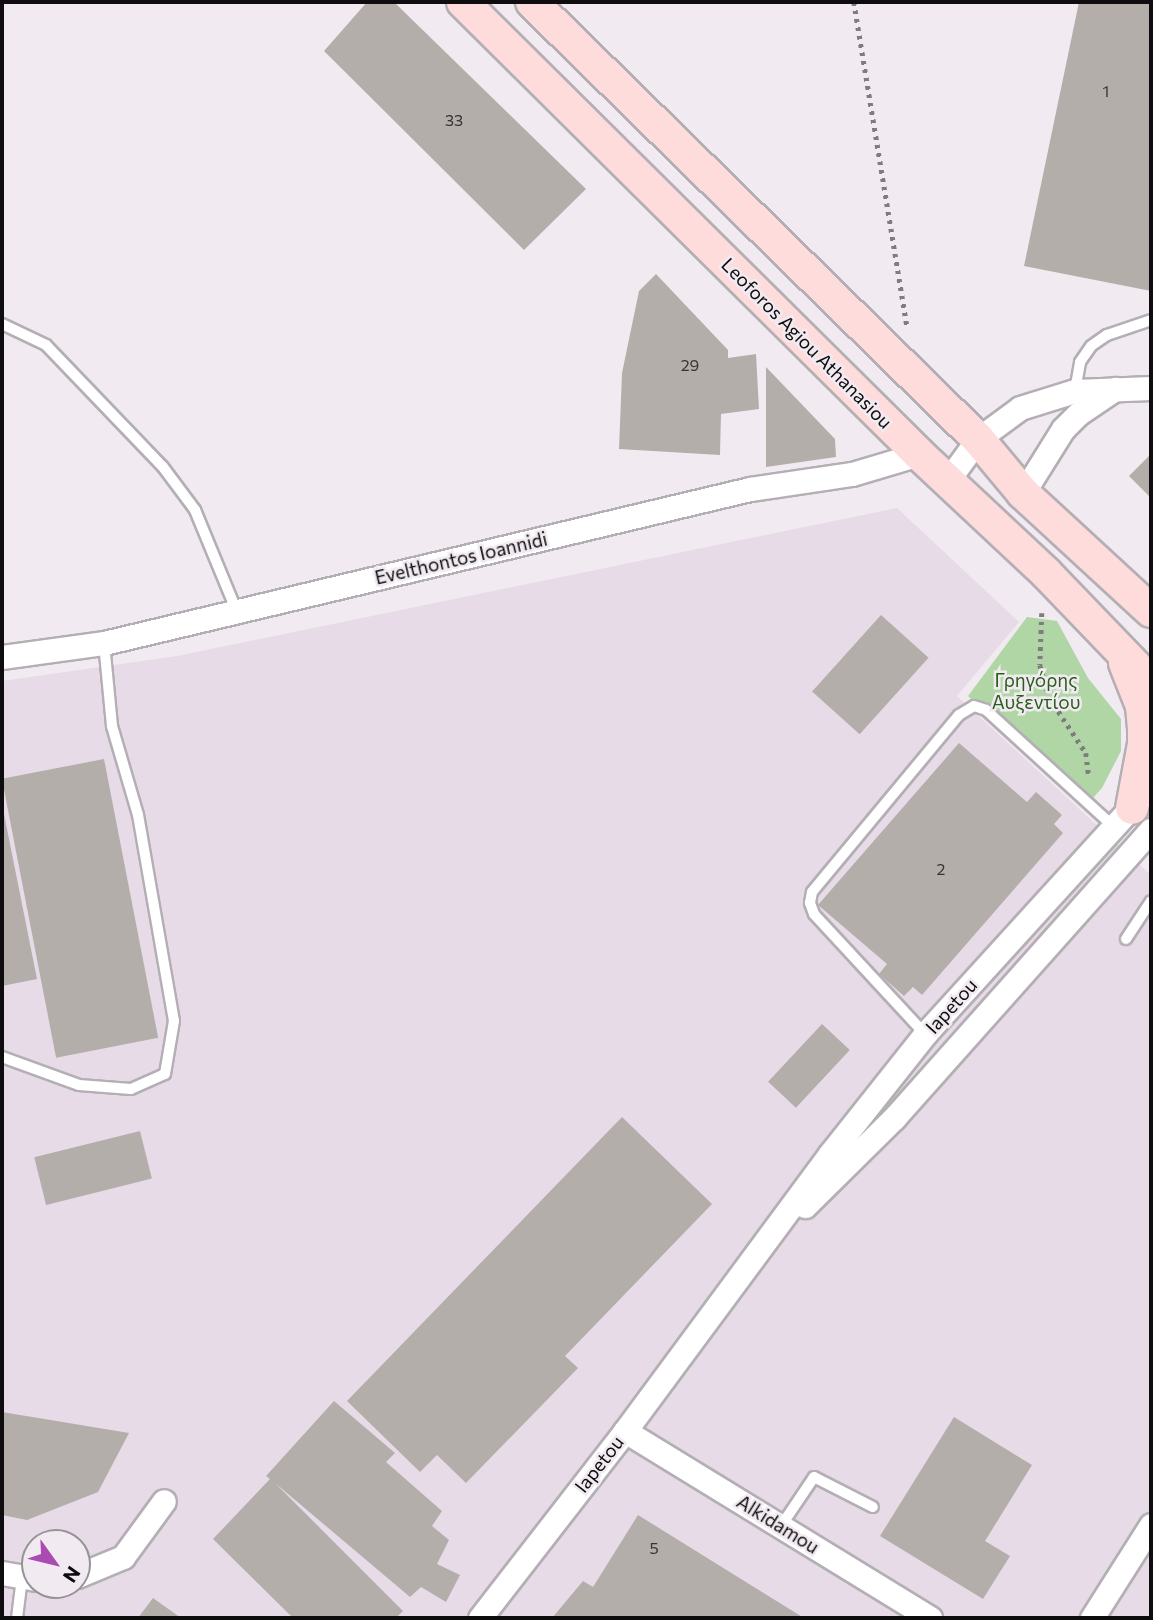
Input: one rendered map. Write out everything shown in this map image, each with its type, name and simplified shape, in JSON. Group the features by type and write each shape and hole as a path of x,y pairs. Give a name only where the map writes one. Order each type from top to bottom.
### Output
{"main road":[{"name":"Leoforos Agiou Athanasiou","path":"463,2 919,454 1046,573 1151,682"},
{"path":"532,2 978,439 1023,493 1151,611"},
{"path":"1120,651 1142,706 1144,744 1137,812"}],"street":[{"path":"948,480 978,439 1020,408 1075,391 1151,388"},
{"path":"1023,493 1063,429 1078,414 1115,389"},
{"name":"Evelthontos Ioannidi","path":"2,657 104,643 750,489 852,474 919,454"},
{"name":"Iapetou","path":"481,1618 625,1431 830,1154 925,1034 1137,812"},
{"name":"Iapetou","path":"767,1241 894,1118 1137,812"},
{"name":"Alkidamou","path":"625,1431 930,1618"},
{"path":"91,1570 123,1557 164,1501"},
{"path":"1092,1618 1151,1525"}],"lane":[{"path":"1075,391 1080,362 1091,346 1107,335 1151,320"},
{"path":"2,324 46,345 163,467 195,510 237,612"},
{"path":"2,1057 79,1085 131,1089 165,1074 174,1021 138,815 112,726 104,643"},
{"path":"925,1034 814,914 810,903 812,892 959,715 974,706 986,710 1137,812"},
{"path":"1126,939 1151,901"},
{"path":"781,1526 814,1478 873,1507"},
{"path":"17,1618 20,1577"}],"path":[{"path":"854,2 907,330"}],"shaded area":[{"path":"897,508 1019,622 957,696 1151,875 1151,1618 2,1618 2,681 177,656"}],"green space":[{"name":"Γρηγόρης Αυξεντίου","path":"1027,617 1057,621 1088,678 1121,719 1121,751 1102,788 1084,808 968,696"}],"building":[{"path":"367,2 394,2 586,189 524,250 324,51"},
{"path":"1079,2 1151,2 1151,291 1024,266"},
{"path":"656,274 728,350 728,358 756,354 759,409 721,414 720,455 619,449 622,373 639,291"},
{"path":"766,367 835,439 836,457 766,467"},
{"path":"1151,454 1151,498 1129,476"},
{"path":"881,615 929,658 860,734 812,692"},
{"path":"959,743 1027,802 1036,792 1062,815 1054,824 1063,833 922,995 913,987 904,996 879,974 887,964 818,905"},
{"path":"104,759 158,1038 56,1058 2,779"},
{"path":"2,804 37,979 2,986"},
{"path":"822,1024 850,1050 796,1108 768,1082"},
{"path":"622,1117 712,1204 565,1356 578,1368 466,1483 437,1455 420,1472 347,1401"},
{"path":"140,1131 152,1179 46,1205 34,1157"},
{"path":"334,1401 395,1453 386,1462 442,1511 432,1526 449,1540 437,1564 460,1575 446,1602 421,1587 410,1597 275,1483 403,1611 396,1618 293,1618 213,1539 270,1479 266,1476"},
{"path":"2,1412 129,1433 98,1492 27,1520 2,1515"},
{"path":"954,1417 1032,1465 985,1541 1010,1556 983,1599 880,1536"},
{"path":"638,1515 804,1618 552,1618 583,1581 593,1587"},
{"path":"153,1598 181,1618 138,1618"}]}
